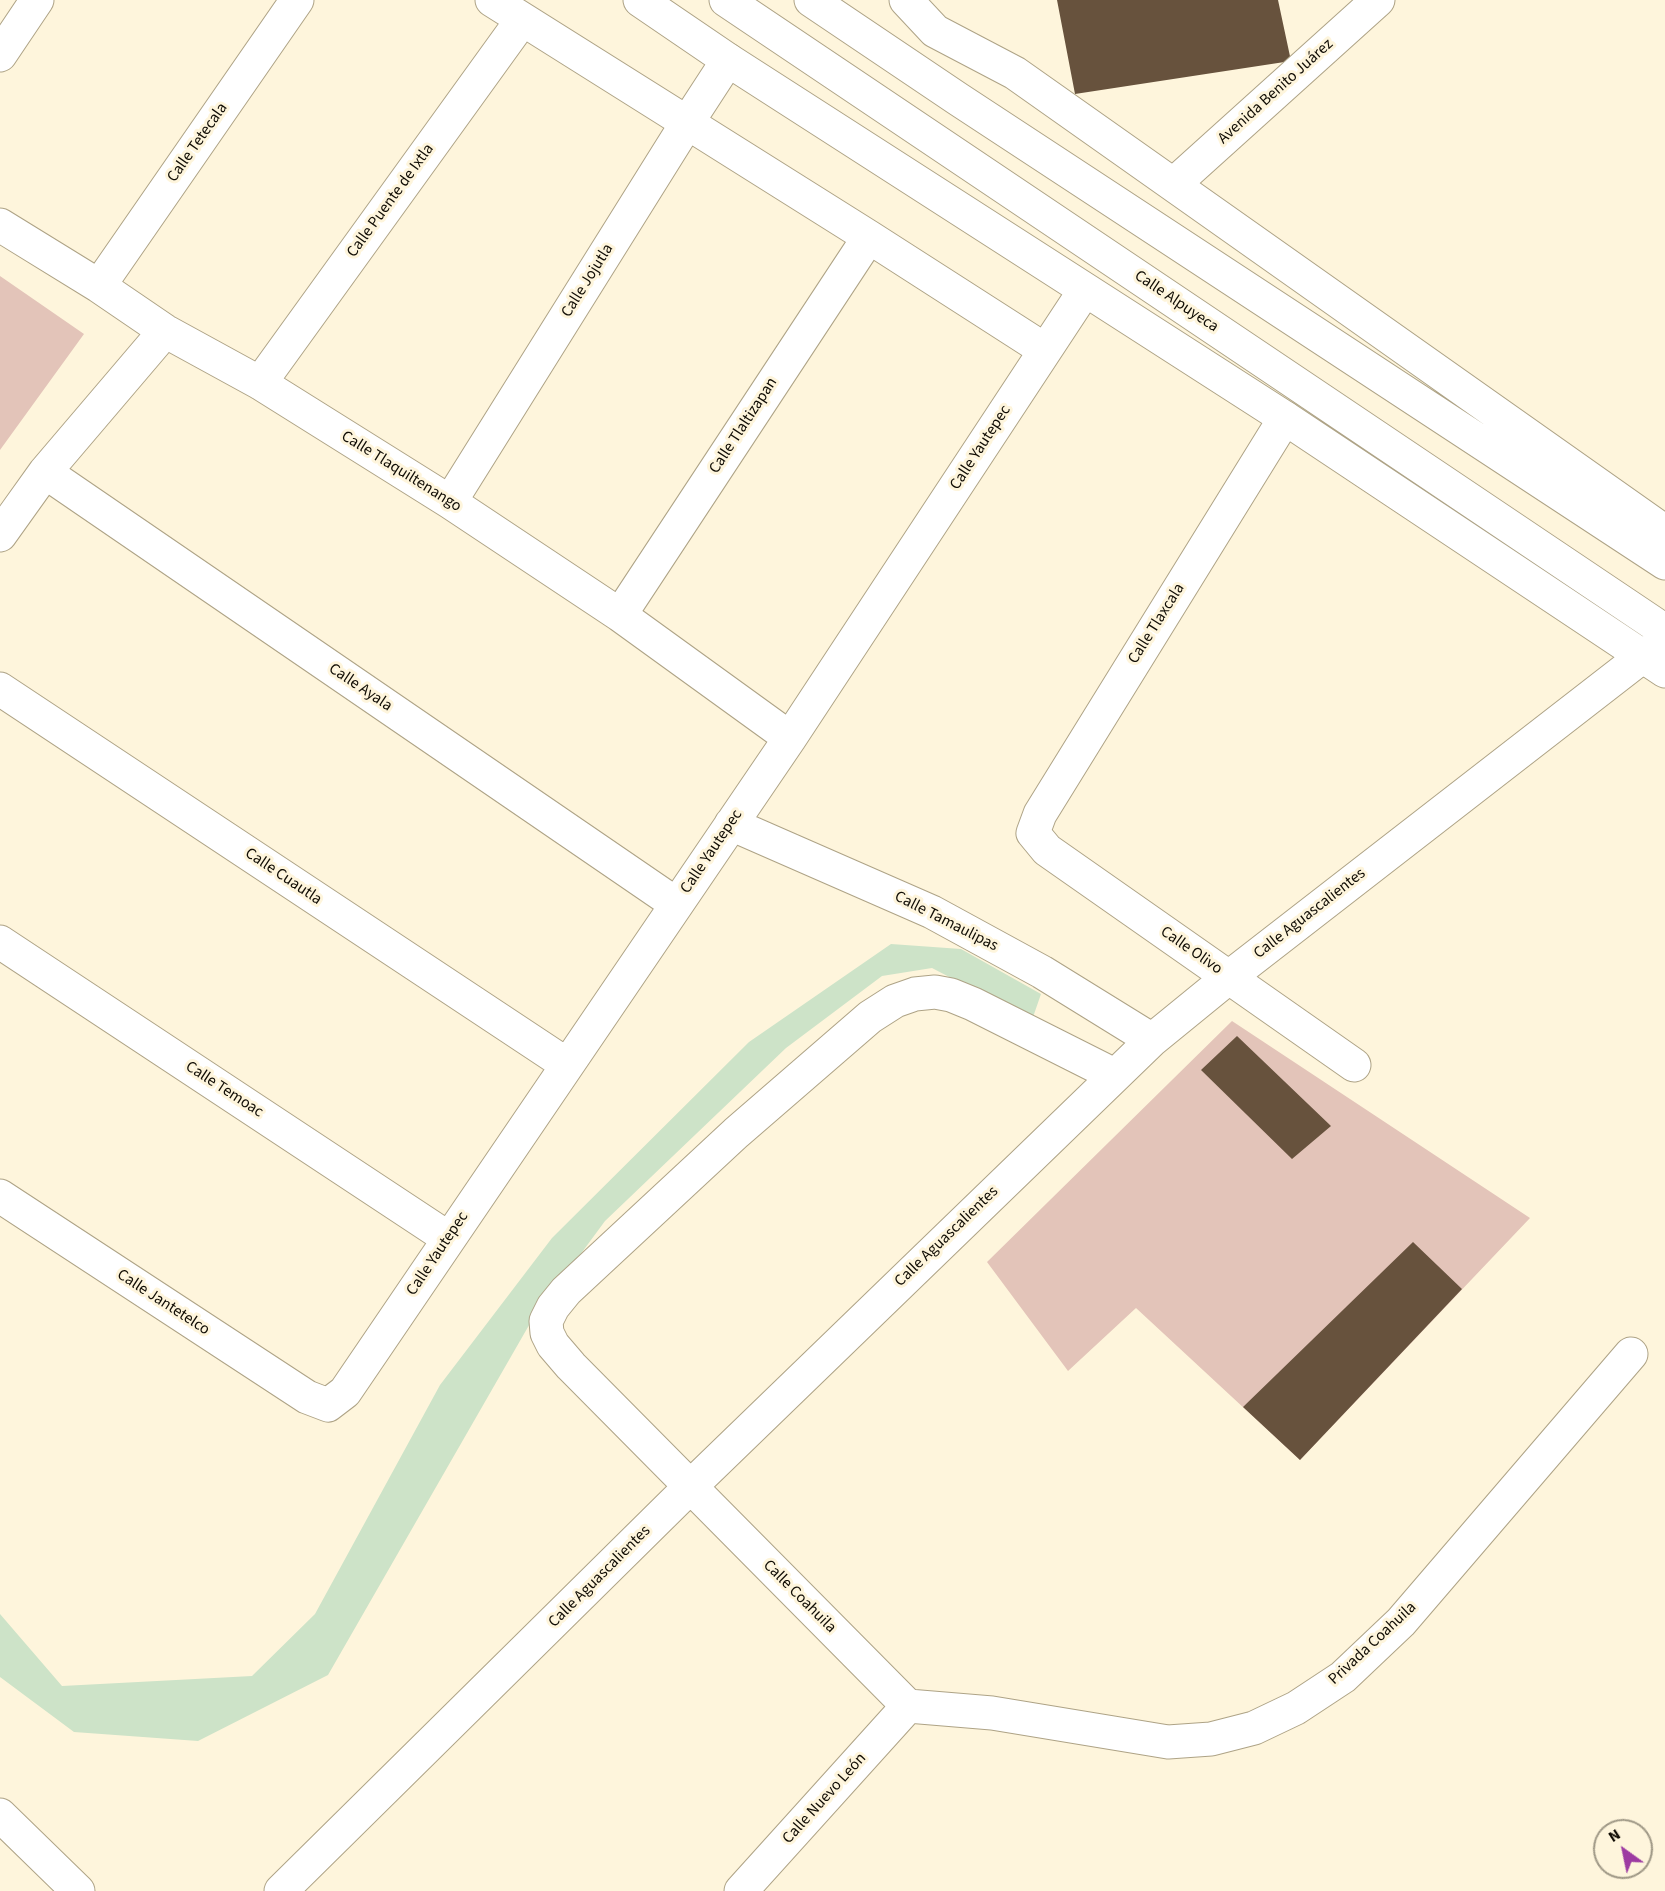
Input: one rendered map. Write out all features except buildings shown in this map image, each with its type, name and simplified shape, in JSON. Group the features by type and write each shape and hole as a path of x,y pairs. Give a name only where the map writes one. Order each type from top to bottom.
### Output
{"street":[{"path":"0,55 37,0"},
{"name":"Calle Tetecala","path":"99,286 297,0"},
{"path":"492,0 1046,350"},
{"name":"Calle Alpuyeca","path":"726,0 1665,631"},
{"path":"811,0 958,99 1662,550"},
{"path":"906,0 935,31 1015,73 1174,184 1662,550"},
{"name":"Avenida Benito Juárez","path":"1174,184 1378,0"},
{"path":"644,1 728,60 1658,657"},
{"name":"Calle Puente de Ixtla","path":"260,383 522,20"},
{"name":"Calle Jojutla","path":"450,502 728,60"},
{"name":"Calle Tlaquiltenango","path":"0,225 99,286 165,331 260,383 450,502 620,615 790,738"},
{"name":"Calle Tlaltizapan","path":"620,615 869,237"},
{"name":"Calle Yautepec","path":"328,1405 345,1392 566,1064 790,738 1085,290"},
{"path":"0,535 45,472 165,331"},
{"name":"Calle Tlaxcala","path":"1033,833 1040,814 1285,418"},
{"name":"Calle Ayala","path":"45,472 676,904"},
{"name":"Calle Aguascalientes","path":"281,1891 690,1487 1152,1040 1228,978 1658,657"},
{"name":"Calle Cuautla","path":"0,689 566,1064"},
{"name":"Calle Tamaulipas","path":"731,824 932,912 1042,972 1152,1040"},
{"name":"Calle Olivo","path":"1033,833 1047,850 1354,1065"},
{"name":"Calle Temoac","path":"0,942 448,1238"},
{"name":"Calle Coahuila","path":"908,1706 690,1487 553,1345 547,1333 546,1321 553,1307 566,1291 736,1133 870,1017 895,1001 915,994 935,992 951,995 1114,1075"},
{"name":"Calle Jantetelco","path":"0,1196 307,1397 328,1405"},
{"name":"Privada Coahuila","path":"908,1706 992,1713 1168,1742 1211,1739 1254,1728 1296,1708 1343,1677 1401,1622 1631,1354"},
{"name":"Calle Nuevo León","path":"741,1891 908,1706"},
{"path":"0,1815 78,1891"}],"shaded area":[{"path":"0,276 84,334 0,450"},
{"path":"891,944 961,949 1041,994 1032,1020 932,968 882,976 786,1048 605,1221 532,1320 328,1675 198,1741 74,1732 0,1677 0,1614 62,1686 252,1676 315,1614 440,1385 552,1238 749,1042"},
{"path":"1232,1021 1530,1218 1300,1460 1136,1308 1068,1371 987,1262"}]}
